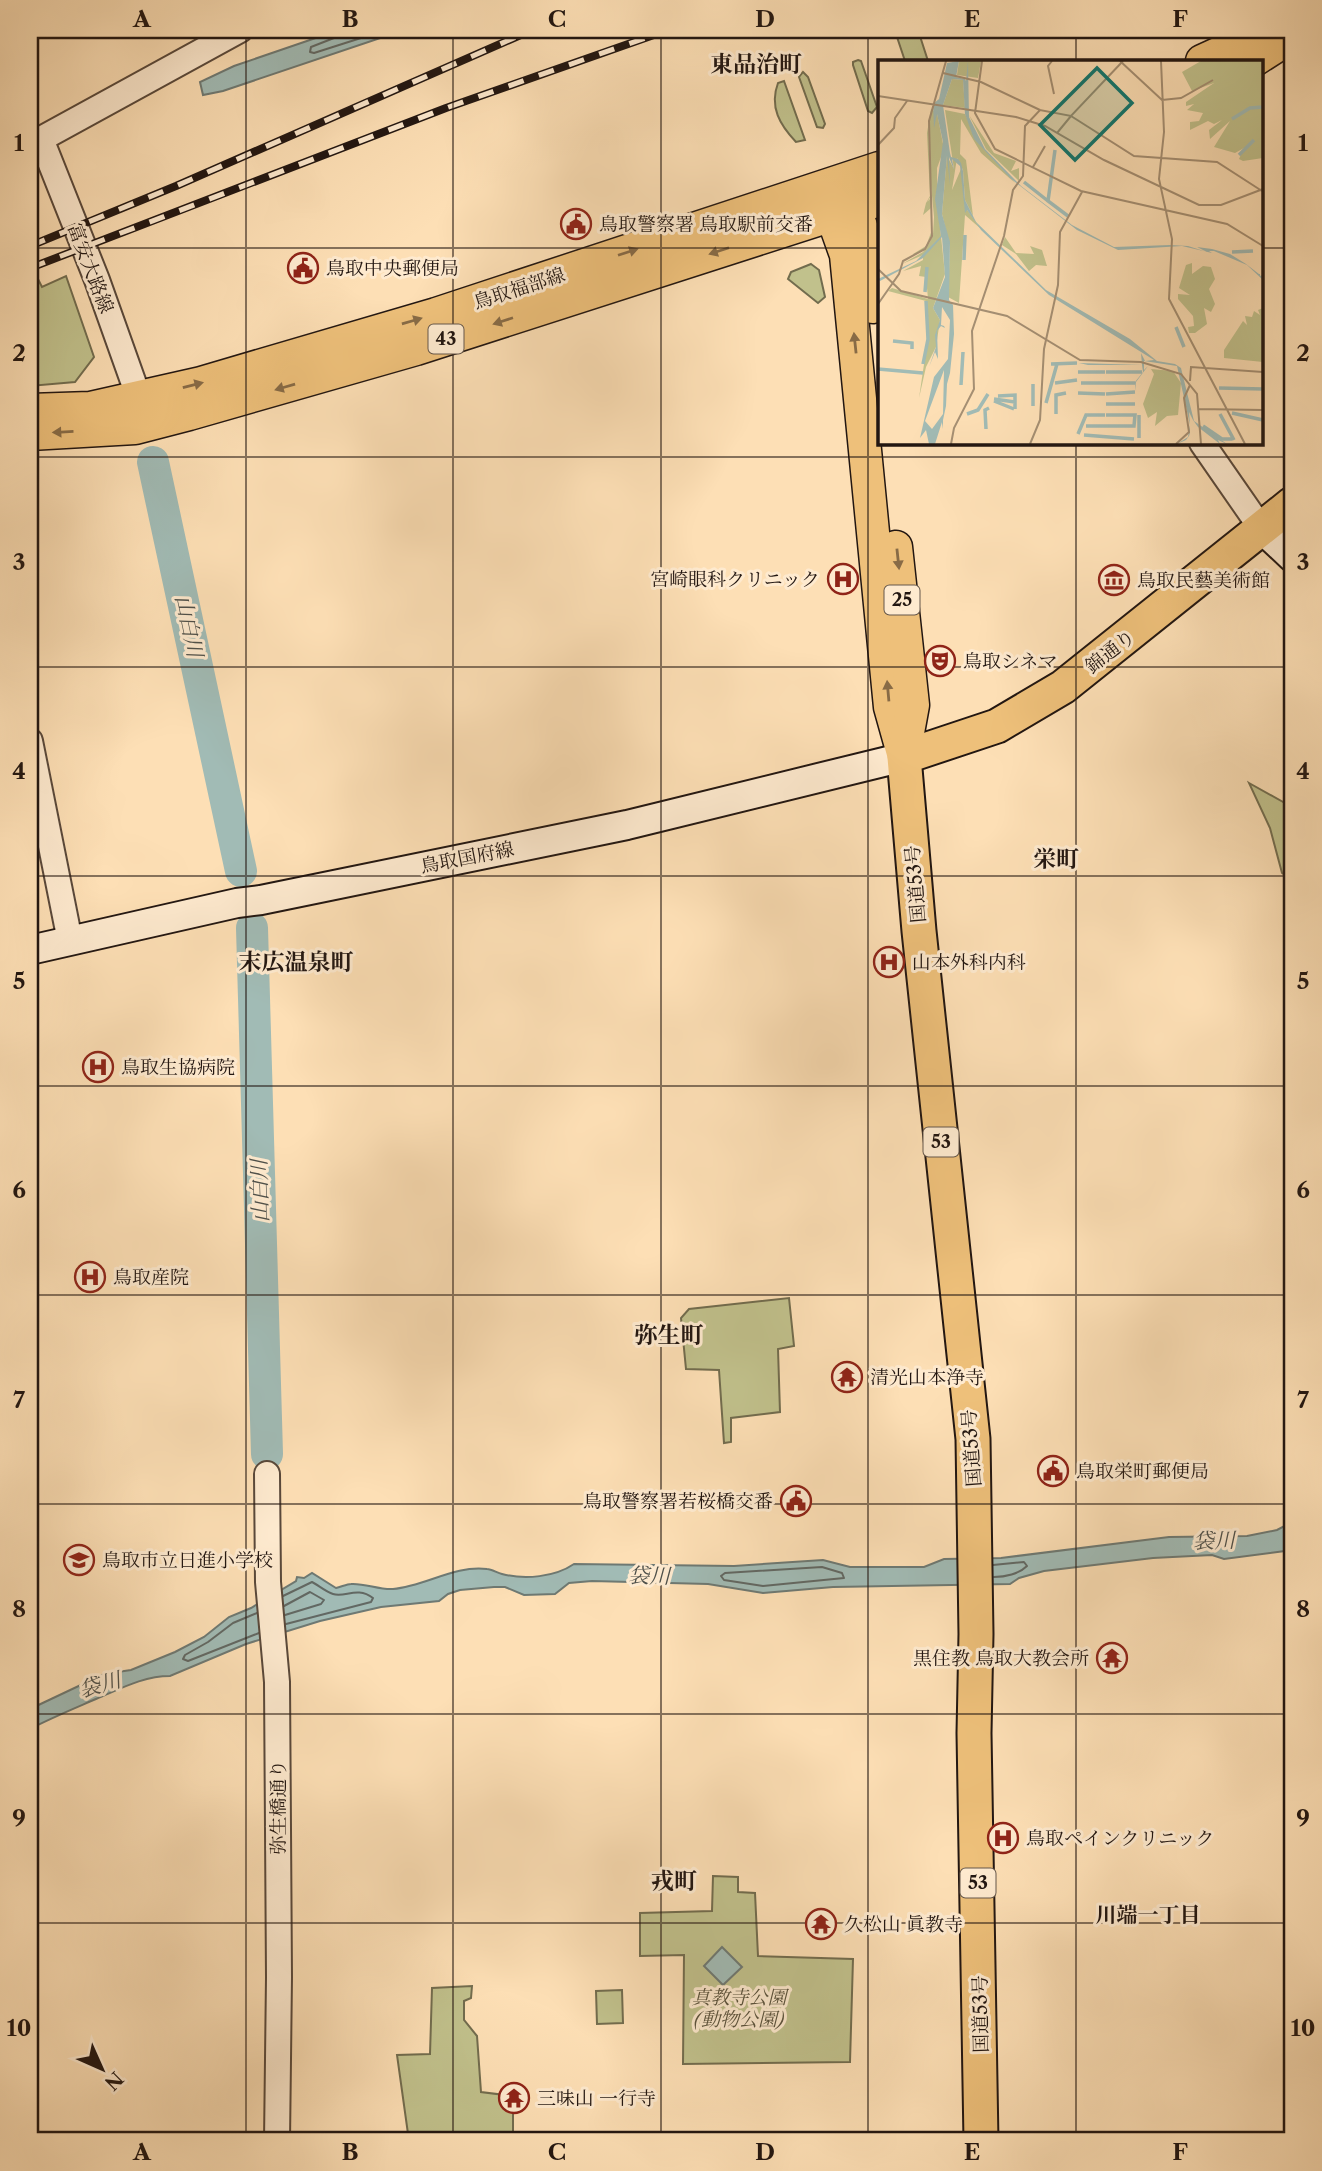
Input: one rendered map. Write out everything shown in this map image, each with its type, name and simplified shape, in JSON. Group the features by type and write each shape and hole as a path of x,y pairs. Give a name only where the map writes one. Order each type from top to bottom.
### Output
{"highway":[{"name":"錦通り","path":"904,757 997,726 1063,687 1292,504"},
{"name":"国道53号","path":"904,757 919,931 973,1439 976,1625 974,1733 981,2141"}],"main road":[{"path":"1204,60 1263,30"},
{"path":"1256,60 1292,36"},
{"name":"鳥取福部線","path":"30,434 135,428 416,349 847,198 878,170"},
{"path":"847,198 868,247 878,361"},
{"name":"鳥取福部線","path":"30,410 90,408 225,376 847,198"},
{"name":"25","path":"847,198 846,255 890,707 904,757"},
{"name":"25","path":"886,444 913,705 904,757"},
{"path":"1261,528 1292,557"},
{"name":"鳥取国府線","path":"30,950 237,903 627,825 904,757"}],"street":[{"path":"36,139 240,30"},
{"name":"富安大路線","path":"36,139 97,280 139,398"},
{"path":"1203,444 1261,528"},
{"path":"30,741 69,941"},
{"name":"弥生橋通り","path":"267,1474 268,1582 276,1668 278,2141"}],"green space":[{"path":"918,30 928,60 905,60 896,34"},
{"path":"861,61 877,107 872,113 868,111 853,65 853,62"},
{"path":"803,72 808,77 825,124 823,128 817,127 799,77"},
{"path":"784,81 805,140 796,142 778,115 776,92 778,83"},
{"path":"811,264 819,270 825,297 818,303 788,279 791,272"},
{"path":"66,276 94,357 75,382 30,386 30,280 37,277 42,287"},
{"path":"1249,783 1292,807 1292,880 1282,873 1270,828"},
{"path":"789,1298 794,1346 778,1349 780,1412 731,1418 731,1442 724,1443 719,1370 686,1369 681,1318 689,1309"},
{"name":"真教寺公園 (動物公園)","path":"713,1876 738,1877 738,1892 755,1893 758,1956 853,1959 850,2062 683,2064 684,1955 640,1956 640,1913 712,1911"},
{"path":"472,1986 471,1998 464,2001 464,2020 477,2036 481,2092 513,2096 513,2141 409,2141 397,2055 430,2054 432,1988"},
{"path":"622,1990 623,2023 597,2024 596,1991"}],"water":[{"path":"339,30 404,30 223,91 203,95 200,82 234,66"},
{"name":"袋川","path":"1292,1522 1292,1550 1224,1559 1212,1555 1153,1558 1044,1571 1019,1578 1010,1584 833,1587 763,1593 708,1584 592,1581 569,1583 555,1594 524,1595 505,1587 460,1590 439,1601 381,1607 320,1621 246,1644 170,1676 150,1678 132,1684 30,1729 30,1709 104,1674 131,1670 175,1652 204,1637 229,1617 251,1608 296,1581 297,1577 304,1578 312,1573 336,1588 356,1584 393,1589 463,1570 489,1569 511,1576 530,1577 558,1572 574,1564 734,1566 823,1560 850,1567 924,1567 944,1559 1001,1558 1169,1537 1247,1536 1277,1530"},
{"path":"722,1947 742,1967 723,1985 704,1966"}],"waterway":[{"name":"山白川","path":"153,462 241,871"},
{"name":"山白川","path":"252,928 267,1454"}],"railway":[{"path":"30,246 176,186 532,30"},
{"path":"30,268 446,108 668,30"}],"place":[{"name":"鳥取警察署 鳥取駅前交番","path":"576,224"},
{"name":"鳥取中央郵便局","path":"303,268"},
{"name":"宮崎眼科クリニック","path":"843,579"},
{"name":"鳥取民藝美術館","path":"1114,580"},
{"name":"鳥取シネマ","path":"940,661"},
{"name":"山本外科内科","path":"889,962"},
{"name":"鳥取生協病院","path":"98,1067"},
{"name":"鳥取産院","path":"90,1277"},
{"name":"清光山本浄寺","path":"847,1377"},
{"name":"鳥取栄町郵便局","path":"1053,1471"},
{"name":"鳥取警察署若桜橋交番","path":"796,1501"},
{"name":"鳥取市立日進小学校","path":"79,1560"},
{"name":"黒住教 鳥取大教会所","path":"1112,1658"},
{"name":"鳥取ペインクリニック","path":"1003,1838"},
{"name":"久松山 眞教寺","path":"821,1924"},
{"name":"三味山 一行寺","path":"514,2098"}],"district":[{"name":"東品治町","path":"756,64"},
{"name":"栄町","path":"1056,859"},
{"name":"末広温泉町","path":"296,962"},
{"name":"弥生町","path":"669,1335"},
{"name":"戎町","path":"674,1881"},
{"name":"川端一丁目","path":"1148,1915"}]}
